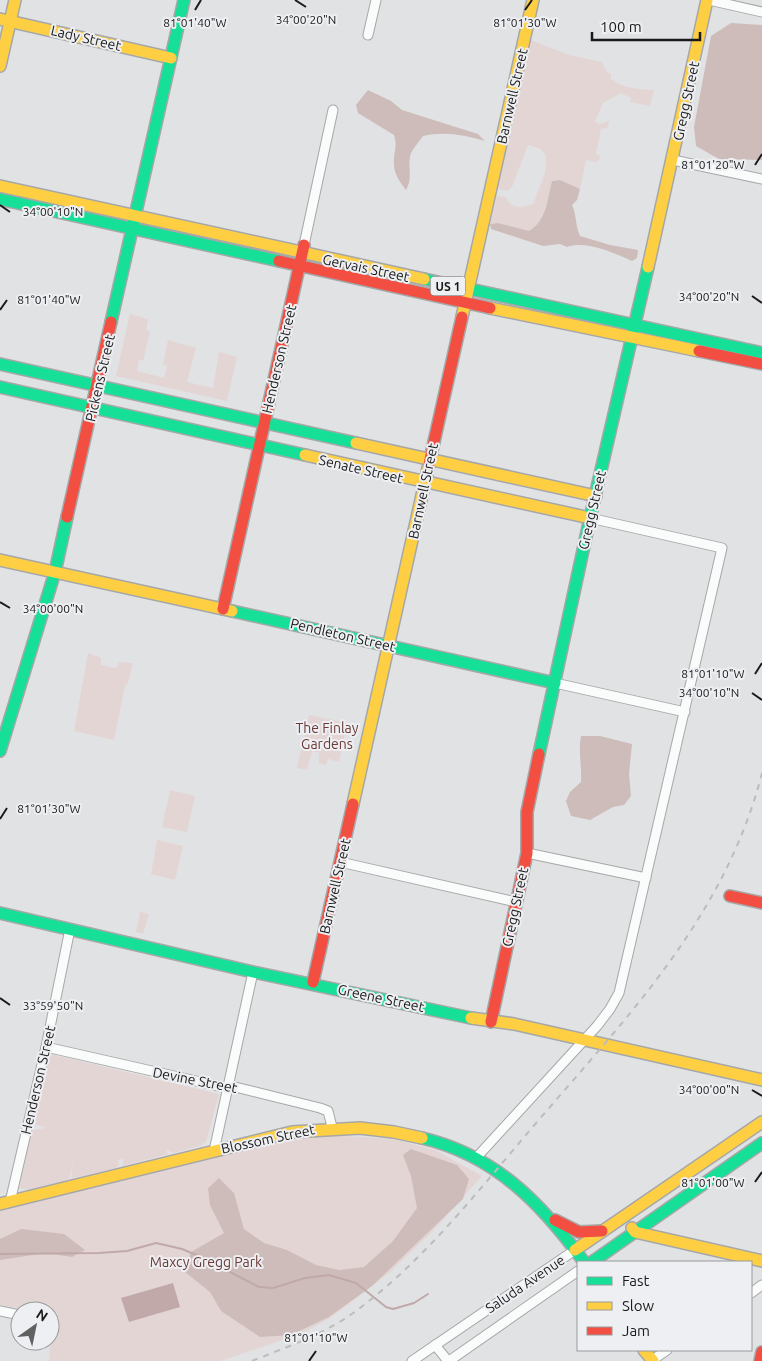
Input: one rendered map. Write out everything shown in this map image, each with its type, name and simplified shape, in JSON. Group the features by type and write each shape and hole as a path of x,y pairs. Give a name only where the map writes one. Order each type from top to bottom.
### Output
{"street":[{"path":"0,66 5,20 15,0"},
{"name":"Pickens Street","path":"0,752 55,572 184,0"},
{"path":"368,35 376,0"},
{"name":"Barnwell Street","path":"313,982 533,0"},
{"path":"708,0 762,12"},
{"name":"Gregg Street","path":"491,1022 527,853 527,812 590,518 674,160 708,0"},
{"name":"Lady Street","path":"5,20 171,58"},
{"name":"Henderson Street","path":"223,609 333,110"},
{"path":"674,160 762,179"},
{"name":"Gervais Street","path":"0,186 300,266 632,339 762,364"},
{"name":"Gervais Street","path":"0,198 134,223 303,249 468,290 762,353"},
{"name":"Senate Street","path":"0,364 344,442 596,496"},
{"name":"Senate Street","path":"0,387 722,548 685,712"},
{"path":"172,426 177,404"},
{"path":"340,464 344,442"},
{"name":"Pendleton Street","path":"0,560 685,712"},
{"path":"476,1158 610,1010 619,992 685,712"},
{"path":"527,853 646,878"},
{"path":"340,862 516,902"},
{"path":"730,896 762,903"},
{"name":"Greene Street","path":"0,913 253,972 313,982 491,1022 501,1021 762,1080"},
{"name":"Henderson Street","path":"5,1203 46,1047 70,929"},
{"path":"214,1151 253,972"},
{"name":"Devine Street","path":"46,1047 227,1088 235,1087 328,1111 332,1127"},
{"name":"Saluda Avenue","path":"412,1361 762,1122"},
{"name":"Blossom Street","path":"5,1203 292,1132 332,1127 361,1127 399,1132 438,1142 476,1158 517,1185 550,1217 583,1261"},
{"path":"593,1261 762,1143"},
{"path":"550,1217 579,1232 604,1230"},
{"path":"624,1218 635,1232 762,1261"},
{"name":"Saluda Avenue","path":"448,1361 577,1273"},
{"path":"435,1345 448,1361"},
{"path":"652,1361 666,1351"},
{"path":"760,1361 762,1352"}],"green space":[{"path":"731,23 762,25 762,160 719,159 696,146 694,127 711,36"},
{"path":"531,40 569,55 602,62 607,72 611,74 611,79 621,85 654,90 650,106 630,102 631,98 621,93 603,103 595,121 599,124 610,121 607,128 601,129 596,154 600,156 599,160 596,162 586,160 580,189 560,180 552,181 542,215 535,226 529,231 498,223 490,224 497,196 506,197 511,204 517,207 533,204 545,173 546,156 541,149 528,145 512,187 508,191 501,190 497,186"},
{"path":"368,90 391,101 402,110 478,134 485,141 454,134 423,136 411,154 410,178 406,190 394,168 396,143 394,135 358,113 356,105"},
{"path":"560,180 580,189 577,200 572,205 580,236 610,245 638,250 637,258 632,261 591,246 575,245 567,247 560,244 543,246 491,229 490,224 498,223 529,231 543,215 552,181"},
{"path":"130,314 148,319 146,330 150,331 143,361 139,360 137,371 164,378 167,366 163,365 168,340 196,348 187,382 213,388 219,352 237,357 227,401 116,376"},
{"path":"88,653 101,658 101,665 116,668 119,662 133,663 128,683 125,686 114,740 74,731"},
{"name":"The Finlay Gardens","path":"309,715 347,723 339,762 328,759 326,765 319,763 319,753 312,751 307,770 297,768"},
{"path":"581,736 600,736 632,744 629,774 631,796 624,805 613,807 590,820 571,816 566,801 570,792 581,782"},
{"path":"170,790 195,796 187,832 162,827"},
{"path":"157,840 183,846 175,880 151,874"},
{"path":"140,912 149,914 143,934 136,932"},
{"path":"50,1054 219,1094 206,1142 200,1146 173,1153 168,1150 166,1152 169,1154 122,1166 124,1159 118,1160 119,1165 116,1168 71,1179 74,1159 69,1180 29,1190 19,1188 32,1130 46,1128 34,1124"},
{"name":"Maxcy Gregg Park","path":"327,1135 394,1139 435,1150 482,1176 432,1232 389,1273 330,1318 303,1333 221,1361 49,1361 50,1351 60,1351 60,1301 10,1301 10,1307 0,1305 0,1211 290,1139"},
{"path":"411,1149 457,1165 469,1179 463,1199 372,1286 329,1317 291,1335 260,1337 221,1311 210,1292 185,1272 191,1252 224,1233 210,1205 208,1188 219,1178 234,1193 244,1229 264,1243 287,1250 316,1265 339,1270 364,1267 393,1241 417,1208 411,1176 403,1155"},
{"path":"21,1229 64,1234 85,1250 72,1257 46,1253 0,1260 0,1239"}],"shaded area":[{"path":"173,1283 180,1307 129,1322 121,1298"}],"waterway":[{"path":"0,1254 99,1253 127,1251 156,1243 182,1249 201,1257 259,1287 273,1288 305,1278 329,1275 356,1283 386,1307 393,1309 414,1303 428,1294"}],"railway":[{"path":"252,1361 322,1332 348,1317 407,1268 471,1200 602,1047 668,964 724,874 745,825 762,773"}],"traffic: fast":[{"path":"111,322 184,0"},
{"path":"0,199 279,261"},
{"path":"539,754 590,518 648,267"},
{"path":"424,279 762,353"},
{"path":"0,364 356,443"},
{"path":"0,387 305,455"},
{"path":"0,751 55,572 67,517"},
{"path":"232,611 555,683"},
{"path":"0,913 253,972 471,1018"},
{"path":"422,1138 472,1156 494,1169 515,1185 534,1202 583,1261"},
{"path":"593,1261 762,1143"}],"traffic: slow":[{"path":"0,66 15,0"},
{"path":"462,317 533,0"},
{"path":"648,267 707,0"},
{"path":"0,19 171,58"},
{"path":"0,186 424,279"},
{"path":"490,308 699,351"},
{"path":"356,443 596,496"},
{"path":"305,455 590,518"},
{"path":"353,804 429,464"},
{"path":"0,560 232,611"},
{"path":"471,1018 514,1024 762,1080"},
{"path":"575,1250 762,1122"},
{"path":"0,1204 292,1132 360,1128 422,1138"},
{"path":"632,1228 635,1232 762,1261"},
{"path":"645,1351 653,1361"}],"traffic: jam":[{"path":"223,609 304,245"},
{"path":"279,261 490,308"},
{"path":"429,464 462,317"},
{"path":"67,517 111,322"},
{"path":"699,351 762,364"},
{"path":"491,1022 527,853 527,812 539,754"},
{"path":"313,982 353,804"},
{"path":"730,896 762,903"},
{"path":"555,1220 579,1232 602,1231"},
{"path":"760,1361 762,1352"}]}
